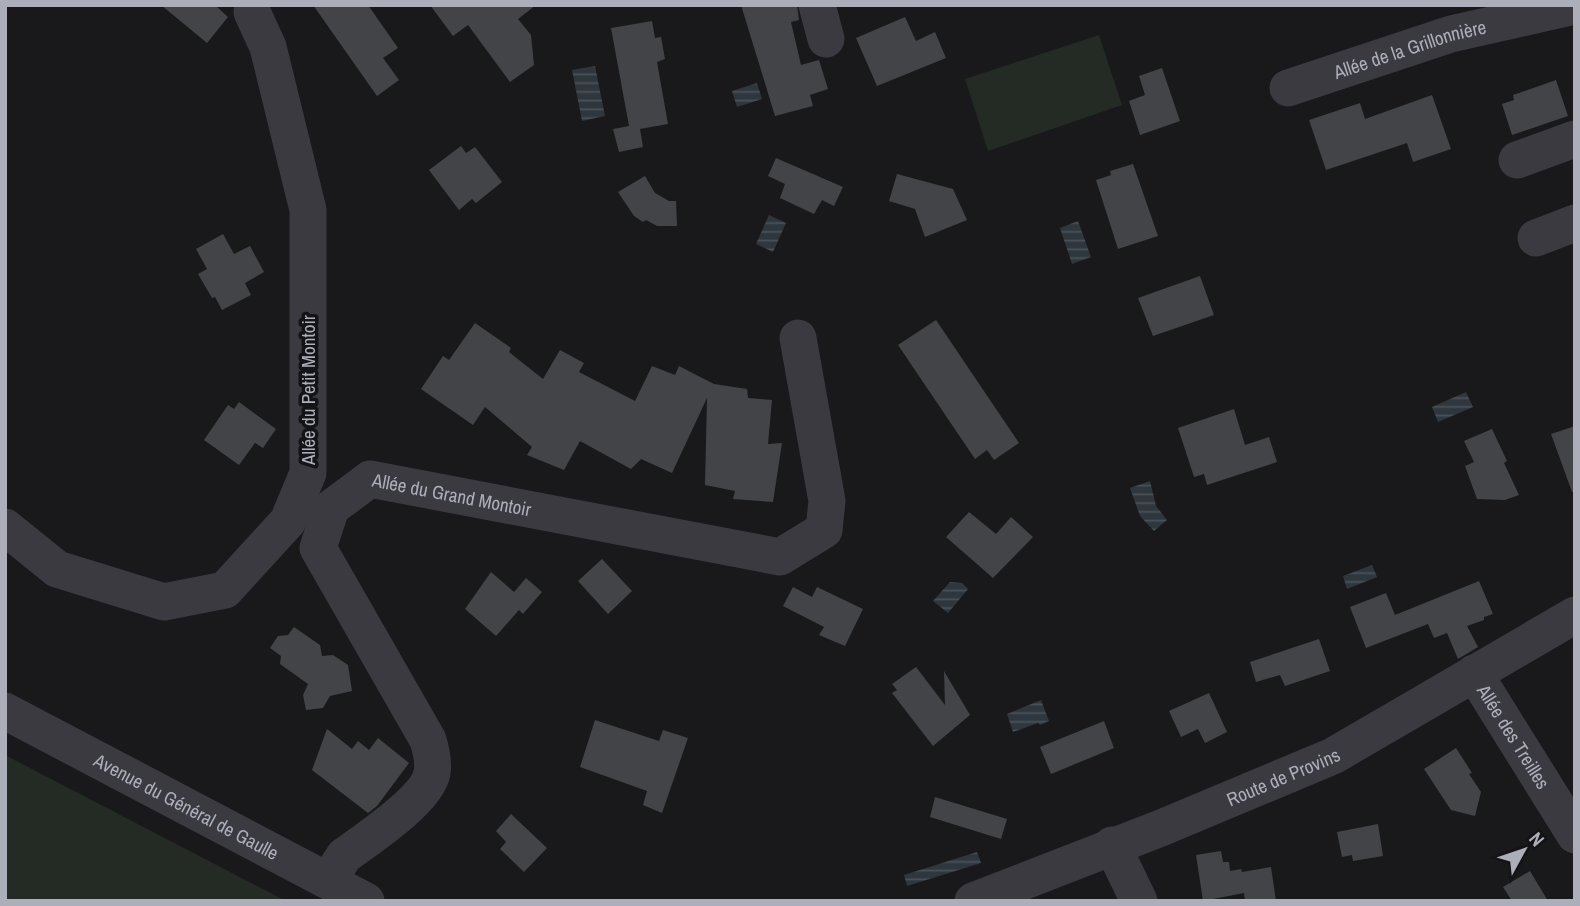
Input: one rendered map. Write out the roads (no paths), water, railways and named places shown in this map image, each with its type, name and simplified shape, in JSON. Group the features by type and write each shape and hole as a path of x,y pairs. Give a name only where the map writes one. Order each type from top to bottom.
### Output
{"street":[{"name":"Allée de la Grillonnière","path":"1288,88 1451,34 1575,6"},
{"name":"Allée du Petit Montoir","path":"5,527 57,569 164,602 225,590 288,521 308,473 308,210 268,47 252,12"},
{"path":"1517,160 1575,139"},
{"path":"1536,238 1575,223"},
{"name":"Allée du Grand Montoir","path":"333,883 337,867 344,856 419,797 432,773 432,754 428,740 318,548 331,508 370,479 780,557 824,530 827,501 798,338"},
{"name":"Route de Provins","path":"972,901 1161,828 1334,756 1575,615"},
{"name":"Allée des Treilles","path":"1474,673 1575,835"},
{"name":"Avenue du Général de Gaulle","path":"5,711 366,901"},
{"path":"1112,845 1139,901"}]}
